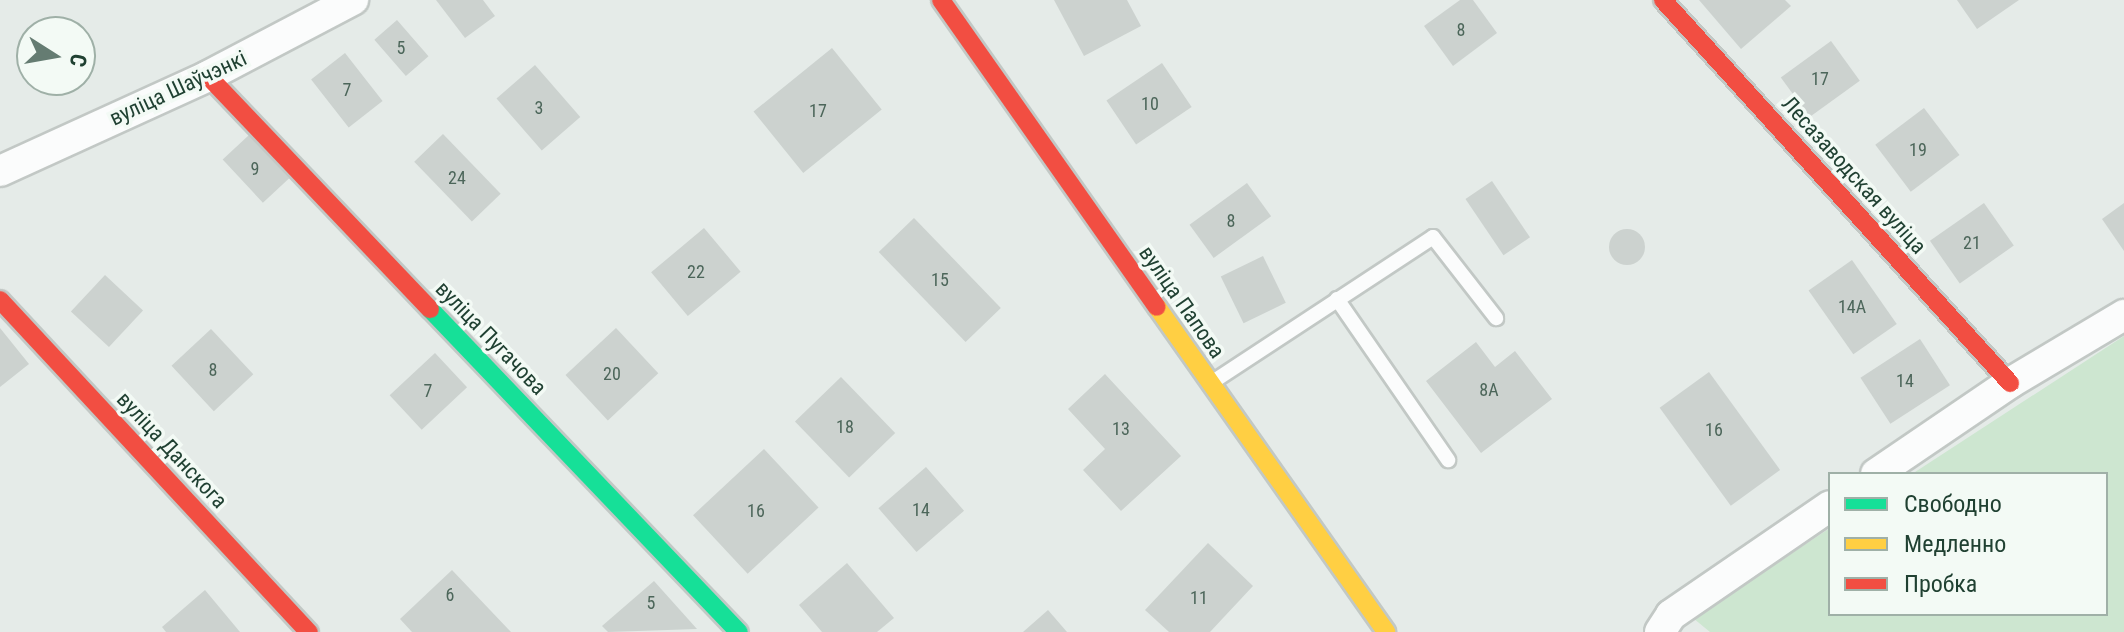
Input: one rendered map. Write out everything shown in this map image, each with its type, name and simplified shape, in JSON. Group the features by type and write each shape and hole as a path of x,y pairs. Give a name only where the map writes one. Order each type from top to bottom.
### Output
{"street":[{"name":"вуліца Шаўчэнкі","path":"0,171 208,76 353,0"},
{"name":"вуліца Папова","path":"941,0 1386,632"},
{"name":"Лесазаводская вуліца","path":"1663,0 2010,383"},
{"name":"вуліца Пугачова","path":"208,76 739,632"},
{"name":"вуліца Данскога","path":"0,300 307,631"},
{"path":"1879,472 2010,383 2124,315"},
{"path":"1660,632 1671,615 1828,507"}],"lane":[{"path":"1210,384 1433,237 1496,318"},
{"path":"1337,299 1448,460"}],"green space":[{"path":"2124,336 2124,632 1710,632 1693,618 1828,529 1828,616 2108,616 2108,472 1915,472"}],"building":[{"path":"436,0 483,0 495,16 465,38"},
{"path":"1054,0 1127,0 1141,26 1084,56"},
{"path":"1460,0 1473,0 1497,33 1453,66 1424,26"},
{"path":"1699,0 1785,0 1791,6 1741,49"},
{"path":"1957,0 2019,0 1977,29"},
{"path":"397,20 428,56 406,76 374,40"},
{"path":"1831,41 1860,81 1810,117 1781,77"},
{"path":"832,48 882,109 803,173 754,112"},
{"path":"345,53 383,101 349,128 311,79"},
{"path":"1162,63 1192,107 1136,144 1106,100"},
{"path":"535,65 580,117 542,151 497,98"},
{"path":"1924,108 1960,155 1911,192 1875,145"},
{"path":"443,134 501,194 472,221 414,162"},
{"path":"249,135 289,178 263,203 223,160"},
{"path":"1492,181 1530,237 1503,255 1465,199"},
{"path":"1247,183 1271,216 1214,258 1190,225"},
{"path":"1984,203 2014,246 1960,283 1930,241"},
{"path":"2124,203 2124,251 2102,219"},
{"path":"914,218 1001,308 966,342 879,252"},
{"path":"704,228 741,272 688,316 651,272"},
{"path":"1627,229 1640,234 1645,247 1640,260 1627,265 1614,260 1609,247 1614,234"},
{"path":"1263,256 1286,303 1244,323 1221,277"},
{"path":"1852,260 1897,324 1853,354 1809,290"},
{"path":"105,275 143,310 109,347 71,312"},
{"path":"0,328 29,364 0,387"},
{"path":"616,328 658,373 608,420 566,375"},
{"path":"211,329 253,374 214,411 172,366"},
{"path":"1920,339 1950,385 1890,424 1860,378"},
{"path":"1476,342 1495,367 1515,351 1552,399 1481,453 1426,381"},
{"path":"435,353 467,387 422,430 390,395"},
{"path":"1709,372 1780,470 1731,506 1660,408"},
{"path":"1105,374 1181,456 1121,511 1083,470 1105,449 1068,409"},
{"path":"841,377 895,433 849,478 795,421"},
{"path":"764,449 819,508 748,574 693,515"},
{"path":"926,467 964,511 917,552 878,508"},
{"path":"1208,543 1253,586 1210,632 1169,632 1145,610"},
{"path":"847,563 894,618 877,632 822,632 799,605"},
{"path":"452,570 511,632 412,632 400,619"},
{"path":"654,581 697,629 608,632 602,626"},
{"path":"205,590 240,632 166,632 162,627"},
{"path":"1048,610 1067,632 1023,632"}],"traffic: fast":[{"path":"430,309 739,632"}],"traffic: slow":[{"path":"1157,307 1386,632"}],"traffic: jam":[{"path":"941,0 1157,307"},
{"path":"1663,0 2010,383"},
{"path":"208,76 430,309"},
{"path":"0,300 309,632"}]}
